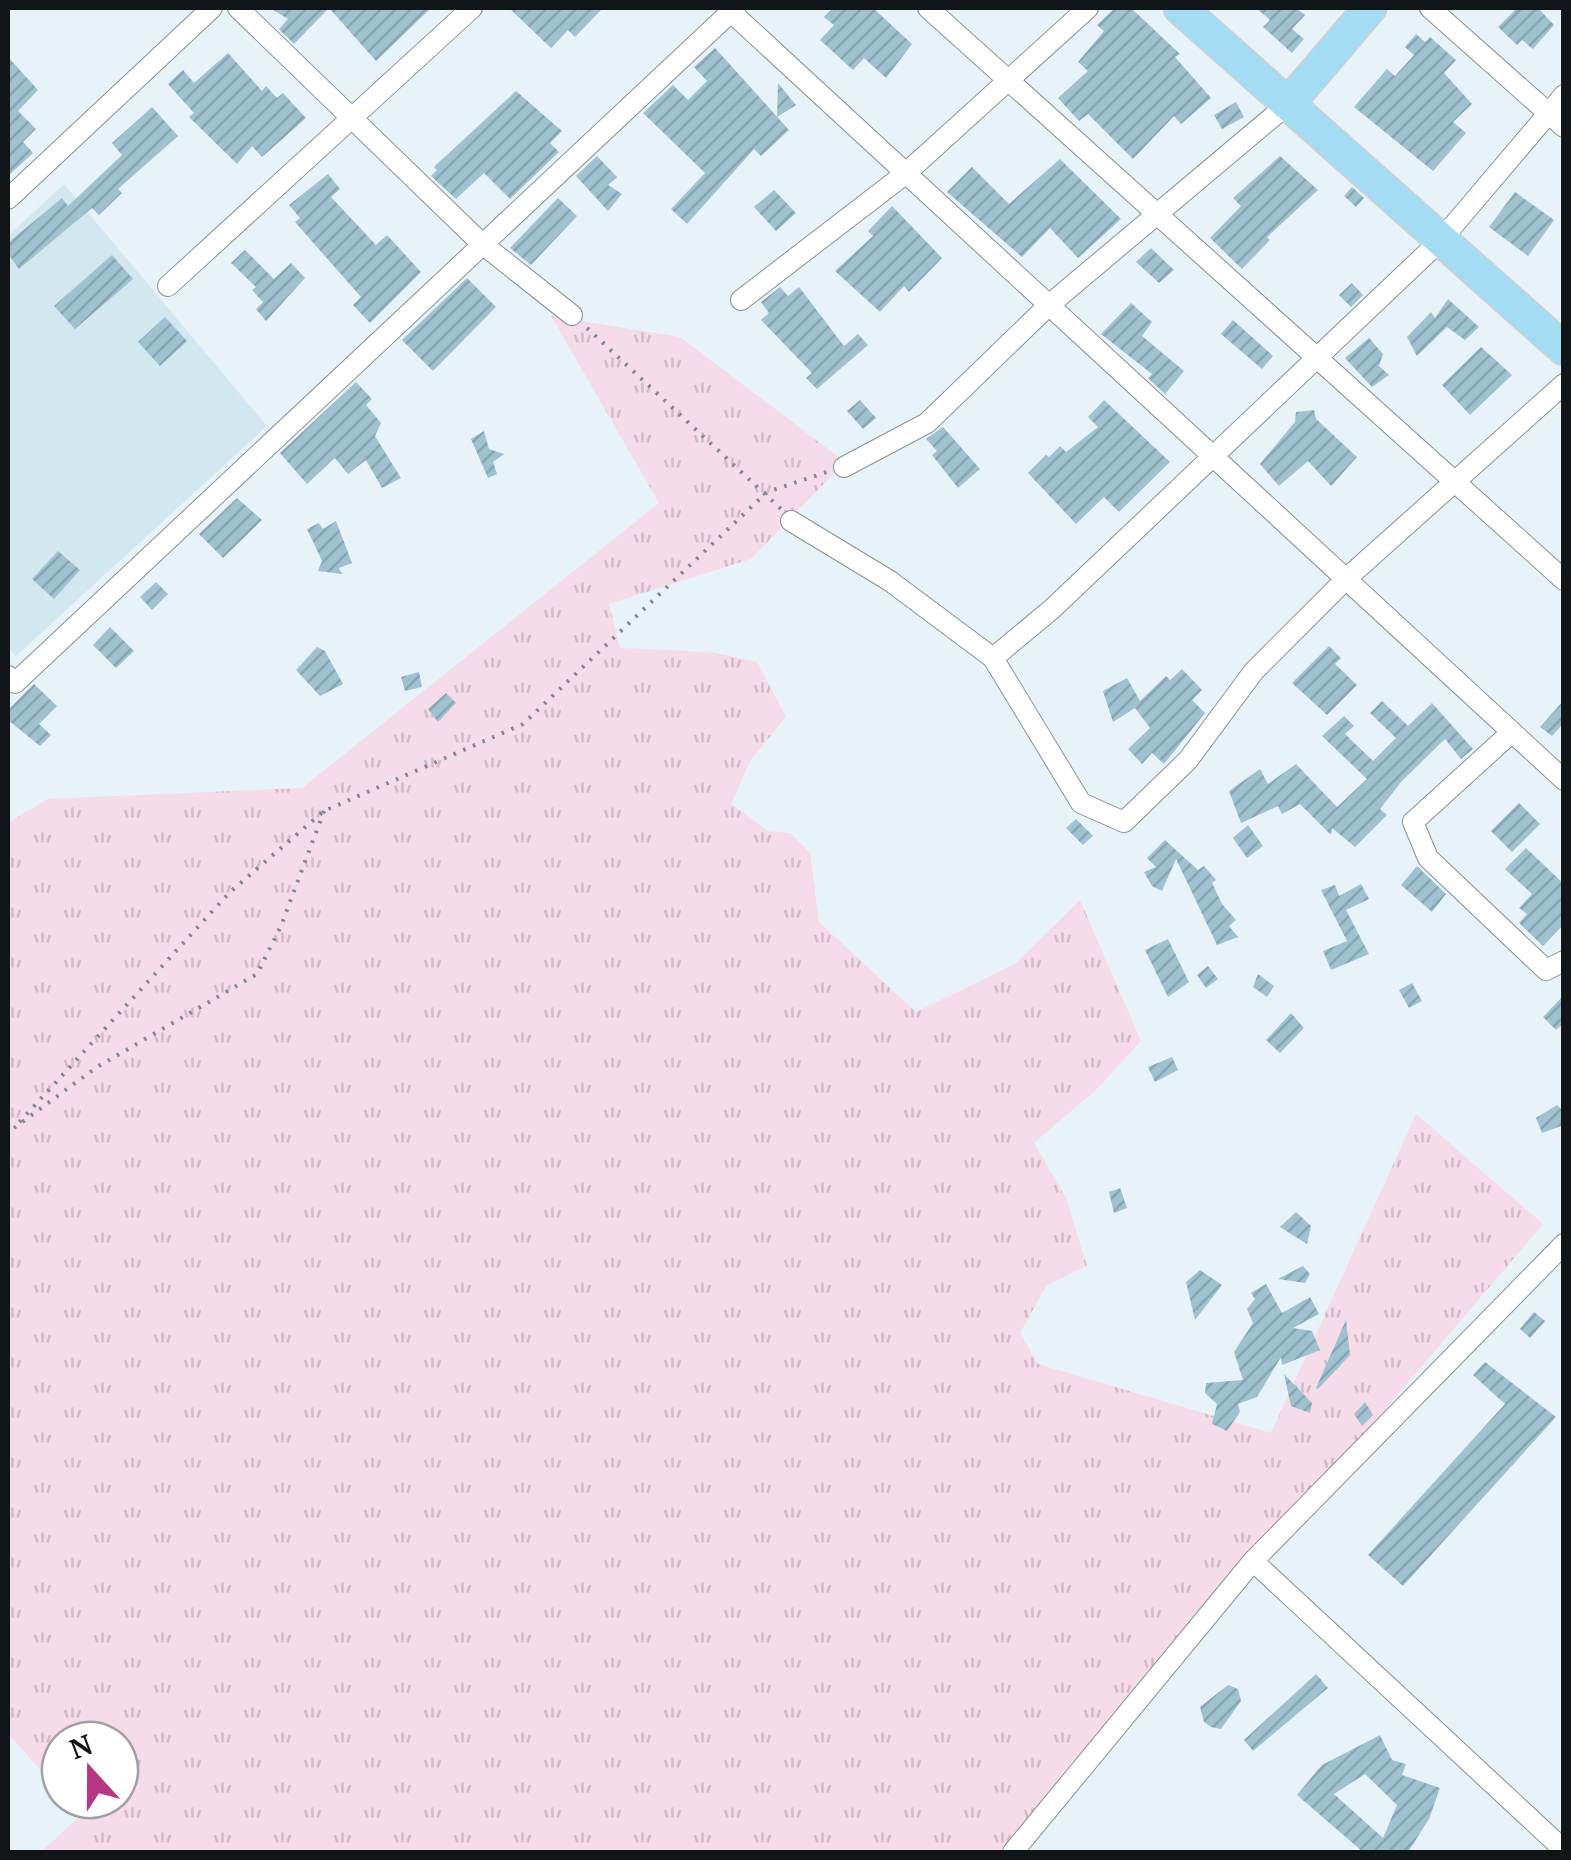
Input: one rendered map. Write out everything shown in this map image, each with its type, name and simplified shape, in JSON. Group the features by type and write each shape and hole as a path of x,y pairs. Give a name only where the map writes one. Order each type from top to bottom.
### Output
{"main road":[{"path":"1180,8 1564,348"},
{"path":"1288,104 1370,8"}],"street":[{"path":"8,199 212,8"},
{"path":"238,8 481,243 572,314"},
{"path":"168,286 472,8"},
{"path":"928,8 1564,580"},
{"path":"741,300 905,174 1088,8"},
{"path":"1430,8 1564,126"},
{"path":"8,676 15,683 732,10 1564,780"},
{"path":"993,658 1052,610 1441,240 1564,96"},
{"path":"844,467 927,423 1049,304 1288,104"},
{"path":"791,520 890,581 993,658 1081,803 1124,822 1188,760 1254,671 1347,578 1564,384"},
{"path":"1512,732 1413,822 1428,858 1546,970 1564,961"},
{"path":"1013,1852 1252,1561 1564,1244"},
{"path":"1252,1561 1564,1850"}],"path":[{"path":"572,314 767,492 791,520"},
{"path":"324,811 282,926 257,974 97,1067 14,1128 230,892 324,811 523,724 767,492 844,467"}],"shaded area":[{"path":"64,184 267,426 16,656 8,648 8,236"}],"green space":[{"path":"551,316 680,337 845,462 751,559 609,604 620,648 711,652 757,662 786,717 750,761 731,804 768,831 790,833 810,853 819,922 916,1012 1015,964 1080,900 1141,1041 1096,1090 1034,1143 1066,1198 1087,1266 1046,1286 1020,1333 1038,1364 1271,1433 1416,1114 1543,1224 1009,1852 41,1852 76,1820 140,1820 140,1720 40,1720 40,1769 8,1734 8,823 48,799 302,788 659,503"}],"building":[{"path":"270,8 329,8 294,44 279,29 288,19"},
{"path":"329,8 431,8 376,61"},
{"path":"509,8 603,8 575,37 568,30 551,48"},
{"path":"833,8 873,8 912,44 886,78 864,58 853,70 820,40 834,25 824,17"},
{"path":"1115,8 1131,8 1180,54 1175,57 1211,98 1181,124 1174,116 1133,159 1088,114 1079,121 1058,98 1088,71 1078,62 1104,31 1097,25"},
{"path":"1256,8 1296,8 1305,15 1292,29 1304,39 1292,53 1263,27 1270,20"},
{"path":"1517,8 1538,8 1554,25 1533,49 1522,40 1517,45 1498,27"},
{"path":"1416,34 1425,42 1430,37 1456,60 1444,73 1472,104 1453,122 1466,133 1433,171 1354,107 1387,69 1395,76 1414,55 1405,47"},
{"path":"715,48 789,130 761,156 754,149 687,224 671,209 705,173 643,113 673,85 688,100 707,81 694,67"},
{"path":"228,53 262,91 266,86 277,98 283,93 306,118 262,157 252,146 237,164 189,117 194,113 168,84 183,70 194,83"},
{"path":"8,57 38,90 18,111 36,129 23,142 33,153 8,176"},
{"path":"778,83 796,105 777,117"},
{"path":"516,91 562,131 550,143 559,152 510,199 484,173 456,199 431,176 437,170 434,167"},
{"path":"1236,102 1244,117 1222,129 1214,115"},
{"path":"152,107 178,136 118,189 122,193 99,215 92,208 19,269 8,254 8,243 62,198 68,206 122,155 112,143"},
{"path":"597,156 617,177 608,185 622,194 608,211 576,176"},
{"path":"1280,156 1318,190 1267,237 1270,240 1242,269 1210,238 1241,206 1233,198"},
{"path":"1060,159 1121,219 1078,258 1050,228 1022,257 947,192 972,167 1009,204"},
{"path":"328,174 340,189 331,197 376,245 387,235 421,272 370,323 353,305 361,297 295,222 300,218 289,205"},
{"path":"1352,187 1364,198 1356,207 1344,196"},
{"path":"774,190 796,213 776,231 754,207"},
{"path":"1515,192 1554,220 1528,256 1489,227"},
{"path":"558,198 577,216 531,265 510,248"},
{"path":"892,206 942,258 909,292 904,286 880,312 835,271 873,236 868,231"},
{"path":"1151,248 1174,270 1159,283 1136,262"},
{"path":"245,250 274,279 291,263 305,278 266,321 256,309 263,302 252,290 256,287 231,263"},
{"path":"112,255 133,279 75,329 54,306"},
{"path":"467,278 496,307 433,371 402,340"},
{"path":"1352,283 1363,295 1351,307 1339,295"},
{"path":"780,287 788,296 799,287 844,346 858,334 868,345 817,389 806,378 812,373 761,320 769,313 761,302"},
{"path":"1448,299 1479,327 1465,340 1447,327 1417,356 1407,337 1431,312 1435,318"},
{"path":"1131,303 1152,322 1142,336 1184,371 1165,394 1148,378 1152,374 1101,334"},
{"path":"165,317 187,341 160,366 138,342"},
{"path":"1233,320 1273,356 1262,369 1221,334"},
{"path":"1369,338 1383,354 1379,366 1389,375 1372,387 1345,358"},
{"path":"1481,347 1512,375 1470,415 1442,385"},
{"path":"356,382 372,399 366,405 381,423 375,436 401,478 382,488 366,460 348,474 335,458 307,484 280,453"},
{"path":"860,400 876,418 863,429 847,411"},
{"path":"1104,400 1170,462 1119,512 1104,497 1076,524 1028,473 1046,455 1049,457 1060,446 1066,452 1098,427 1088,417"},
{"path":"1314,410 1316,419 1357,457 1331,486 1308,461 1279,486 1260,464 1295,422 1296,412"},
{"path":"943,427 980,469 958,488 932,455 937,451 926,439"},
{"path":"484,431 489,449 504,454 493,462 497,474 488,478 471,439"},
{"path":"237,498 262,520 223,558 199,534"},
{"path":"336,521 352,563 339,568 342,574 318,571 322,561 307,529 319,523 323,529"},
{"path":"58,551 80,570 54,599 32,579"},
{"path":"156,582 168,594 152,610 140,597"},
{"path":"110,627 134,651 116,668 93,645"},
{"path":"1329,646 1341,658 1335,664 1357,685 1327,715 1292,683"},
{"path":"317,647 325,651 343,684 320,696 296,670"},
{"path":"1182,669 1202,690 1192,700 1205,713 1164,764 1152,753 1142,764 1128,749 1150,728 1135,708 1113,722 1103,691 1127,678 1140,701 1166,676 1170,680"},
{"path":"419,672 422,687 405,691 401,677"},
{"path":"34,684 57,706 39,724 51,735 40,746 8,720 8,710"},
{"path":"446,693 456,703 438,722 428,709"},
{"path":"1564,700 1564,723 1552,736 1540,727"},
{"path":"1382,701 1408,726 1432,703 1473,749 1461,759 1445,739 1401,782 1380,809 1387,815 1355,847 1332,828 1331,835 1300,804 1282,814 1278,806 1241,823 1229,791 1260,769 1268,784 1296,764 1337,807 1367,779 1322,736 1344,716 1354,726 1345,734 1373,761 1396,738 1370,713"},
{"path":"1519,803 1540,824 1512,852 1491,831"},
{"path":"1076,819 1093,836 1083,845 1066,828"},
{"path":"1248,825 1263,846 1247,858 1233,838"},
{"path":"1165,840 1198,870 1204,866 1216,880 1212,883 1222,904 1236,920 1229,926 1238,937 1217,945 1176,859 1162,891 1152,886 1144,872 1156,867 1147,858"},
{"path":"1526,848 1564,884 1564,924 1543,946 1519,923 1527,914 1519,908 1532,894 1505,869"},
{"path":"1417,866 1446,894 1432,912 1401,885"},
{"path":"1361,884 1369,899 1346,910 1369,954 1331,970 1323,951 1347,941 1321,890 1335,885 1339,896"},
{"path":"1168,939 1189,982 1168,997 1145,950"},
{"path":"1208,966 1218,979 1206,988 1197,975"},
{"path":"1258,974 1274,986 1267,997 1253,987"},
{"path":"1412,983 1422,1001 1409,1008 1399,990"},
{"path":"1564,995 1564,1023 1556,1030 1543,1017"},
{"path":"1291,1013 1304,1028 1280,1053 1266,1040"},
{"path":"1172,1057 1178,1070 1155,1082 1148,1067"},
{"path":"1557,1105 1564,1112 1564,1125 1542,1133 1536,1118"},
{"path":"1120,1188 1127,1208 1114,1213 1109,1192"},
{"path":"1296,1212 1311,1226 1307,1244 1280,1227"},
{"path":"1303,1266 1310,1274 1305,1283 1278,1279"},
{"path":"1200,1270 1222,1285 1195,1320 1186,1282"},
{"path":"1266,1284 1282,1313 1310,1297 1319,1314 1293,1328 1312,1331 1320,1350 1282,1365 1281,1357 1257,1397 1238,1404 1240,1412 1227,1431 1212,1424 1217,1404 1205,1393 1206,1383 1243,1380 1234,1352 1253,1323 1247,1309 1255,1299 1251,1293"},
{"path":"1534,1312 1545,1321 1530,1338 1520,1329"},
{"path":"1346,1320 1350,1355 1318,1389 1316,1388"},
{"path":"1485,1362 1556,1417 1403,1586 1368,1555 1505,1404 1473,1375"},
{"path":"1284,1374 1312,1403 1310,1413 1291,1406"},
{"path":"1365,1402 1373,1415 1362,1426 1354,1414"},
{"path":"1316,1674 1328,1688 1253,1751 1244,1740"},
{"path":"1228,1685 1238,1689 1241,1701 1221,1729 1211,1727 1204,1722 1200,1707"},
{"path":"1380,1735 1392,1760 1406,1764 1402,1775 1440,1788 1429,1819 1408,1852 1363,1852 1297,1795 1322,1765","holes":["1365,1774 1397,1805 1383,1838 1334,1794"]}]}
